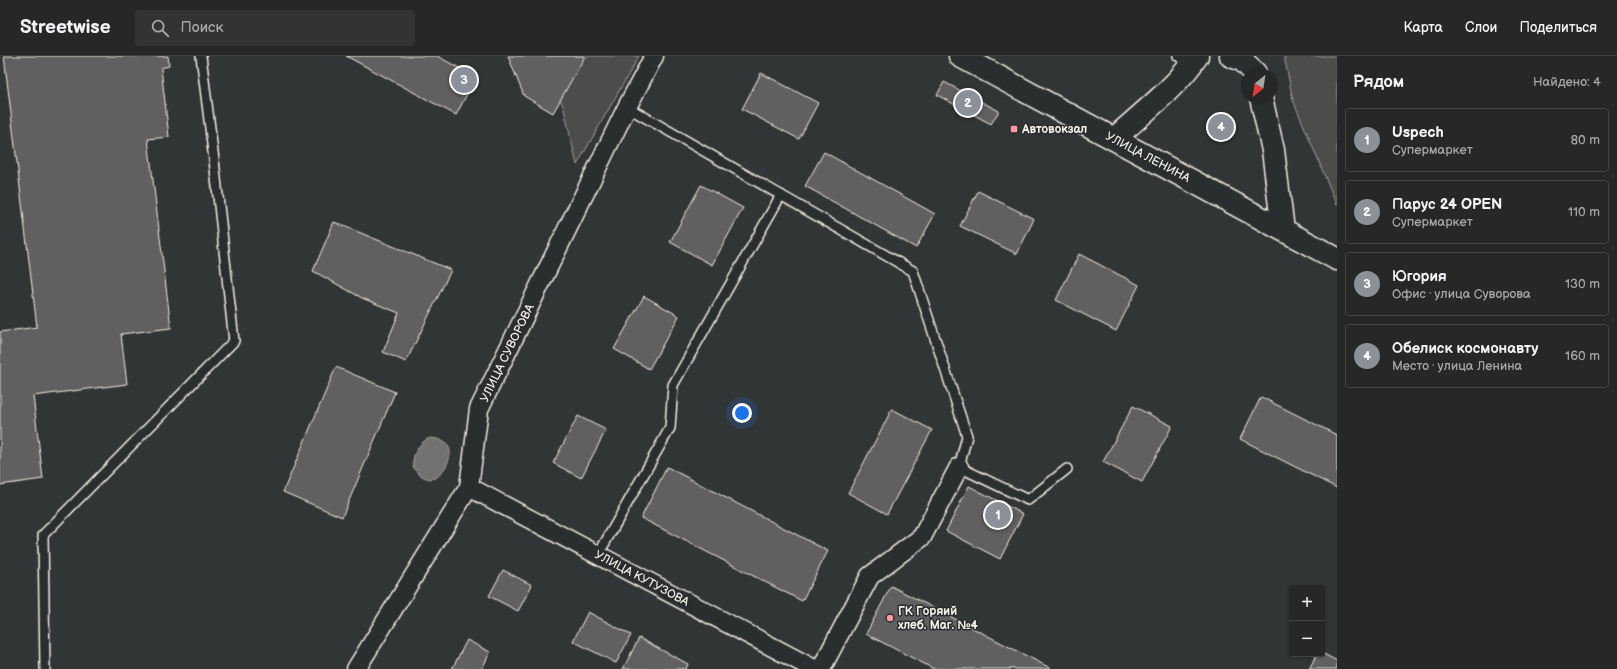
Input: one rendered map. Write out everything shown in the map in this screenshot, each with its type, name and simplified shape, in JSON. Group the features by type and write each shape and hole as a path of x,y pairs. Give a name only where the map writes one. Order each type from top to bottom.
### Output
{"main road":[{"name":"УЛИЦА ЛЕНИНА","path":"960,56 1337,259"},
{"path":"1230,56 1242,60 1255,68"},
{"path":"1114,139 1168,90 1194,58"},
{"path":"1262,104 1273,150 1283,230"}],"street":[{"name":"УЛИЦА СУВОРОВА","path":"356,669 469,487 479,409 627,107 654,56"},
{"path":"821,669 870,576 922,538 959,467"},
{"name":"УЛИЦА КУТУЗОВА","path":"469,487 814,669"}],"lane":[{"path":"45,669 43,535 234,340 201,56"},
{"path":"627,107 913,271 967,436 959,467 1028,500 1066,469"},
{"path":"598,555 670,428 673,385 781,195"}],"shaded area":[{"path":"545,56 639,56 577,165 564,109"},
{"path":"1284,56 1337,56 1337,205 1293,100"},
{"path":"431,438 442,441 446,444 449,447 450,455 444,470 435,478 428,479 414,469 413,460 421,444"}],"building":[{"path":"4,56 168,56 169,66 161,68 169,137 148,139 171,328 121,334 127,384 33,396 43,479 0,485 0,332 37,327"},
{"path":"346,56 437,56 476,77 456,115"},
{"path":"508,56 585,56 553,113 524,96"},
{"path":"761,73 818,103 799,139 742,109"},
{"path":"944,82 999,111 991,124 937,95"},
{"path":"824,152 935,214 916,248 805,186"},
{"path":"701,185 743,208 712,265 670,242"},
{"path":"978,191 1034,219 1017,254 960,226"},
{"path":"334,222 451,270 406,362 383,352 399,313 362,298 313,271"},
{"path":"1079,254 1139,285 1116,331 1056,300"},
{"path":"644,296 679,316 649,369 614,349"},
{"path":"336,367 395,392 342,517 283,492"},
{"path":"1261,397 1337,435 1337,488 1240,439"},
{"path":"1133,406 1172,426 1142,482 1103,462"},
{"path":"892,409 932,430 887,514 848,493"},
{"path":"578,416 606,430 581,478 553,463"},
{"path":"667,467 828,551 802,601 641,518"},
{"path":"969,486 1023,514 1000,559 946,531"},
{"path":"503,570 532,585 518,611 489,596"},
{"path":"891,586 1052,669 934,669 866,634"},
{"path":"588,612 631,635 616,663 573,641"},
{"path":"639,638 688,664 686,669 623,669"},
{"path":"467,640 490,652 482,669 452,669"},
{"path":"1325,655 1337,661 1337,669 1309,669 1315,657 1325,657"}],"place":[{"name":"Югория","path":"464,80"},
{"name":"Парус 24 OPEN","path":"968,103"},
{"name":"Обелиск космонавту","path":"1221,127"},
{"name":"Автовокзал","path":"1014,129"},
{"name":"Uspech","path":"998,515"},
{"name":"ГК Горяий хлеб. Маг. №4","path":"890,618"}]}
